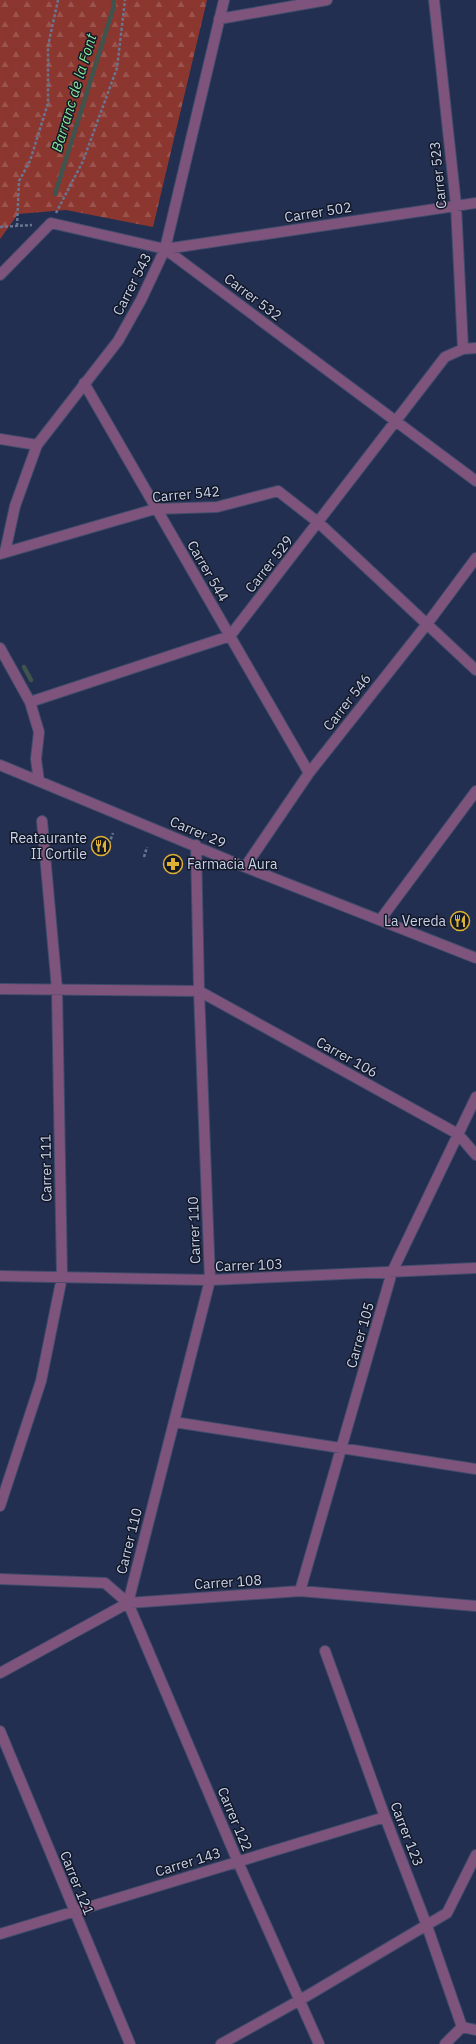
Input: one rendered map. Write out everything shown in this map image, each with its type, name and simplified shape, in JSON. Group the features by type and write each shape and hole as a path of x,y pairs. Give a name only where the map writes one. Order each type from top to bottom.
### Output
{"street":[{"name":"Carrer 543","path":"3,553 15,506 37,445 118,341 141,300 165,249 224,0"},
{"path":"219,19 327,0"},
{"name":"Carrer 523","path":"434,0 456,205 463,349"},
{"name":"Carrer 502","path":"165,249 476,203"},
{"name":"Carrer 532","path":"51,223 165,249 476,481"},
{"path":"0,275 51,223"},
{"name":"Carrer 529","path":"230,636 319,523 445,357 463,349 476,348"},
{"name":"Carrer 544","path":"84,383 155,509 309,773"},
{"path":"0,439 37,445"},
{"name":"Carrer 542","path":"3,553 155,509 216,507 278,491 319,523"},
{"path":"319,523 476,670"},
{"name":"Carrer 546","path":"245,867 309,773 427,624 476,558"},
{"path":"30,702 230,636"},
{"path":"0,648 30,702 39,732 36,759 39,781"},
{"name":"Carrer 29","path":"0,764 196,845 245,867 476,958"},
{"path":"380,920 476,791"},
{"name":"Carrer 111","path":"0,1506 41,1381 62,1277 57,989 42,821"},
{"name":"Carrer 110","path":"128,1603 210,1280 199,991 196,845"},
{"path":"0,989 199,991"},
{"name":"Carrer 106","path":"199,991 458,1134 476,1155"},
{"name":"Carrer 105","path":"300,1591 392,1272 476,1097"},
{"name":"Carrer 103","path":"0,1276 210,1280 476,1268"},
{"path":"174,1422 476,1469"},
{"path":"0,1578 105,1583 128,1603"},
{"name":"Carrer 108","path":"0,1674 128,1603 300,1591 476,1606"},
{"name":"Carrer 122","path":"128,1603 238,1862 319,2044"},
{"name":"Carrer 123","path":"325,1651 385,1817 427,1926 462,2027"},
{"name":"Carrer 121","path":"0,1731 130,2044"},
{"name":"Carrer 143","path":"0,1934 385,1817"},
{"path":"221,2044 300,2000 447,1913 476,1855"},
{"path":"445,2044 462,2027 476,2030"}],"path":[{"path":"17,226 19,181 30,161 48,103 48,46 58,0"},
{"path":"0,227 51,223 83,161 117,68 126,0"},
{"path":"109,844 113,833"},
{"path":"144,857 147,847"}],"green space":[{"path":"0,0 207,0 153,227 66,210 18,214 0,239"}],"waterway":[{"name":"Barranc de la Font","path":"55,194 114,6 113,0"},
{"path":"24,667 31,680"}],"place":[{"name":"Reataurante II Cortile","path":"101,846"},
{"name":"Farmacia Aura","path":"173,864"},
{"name":"La Vereda","path":"460,921"}]}
